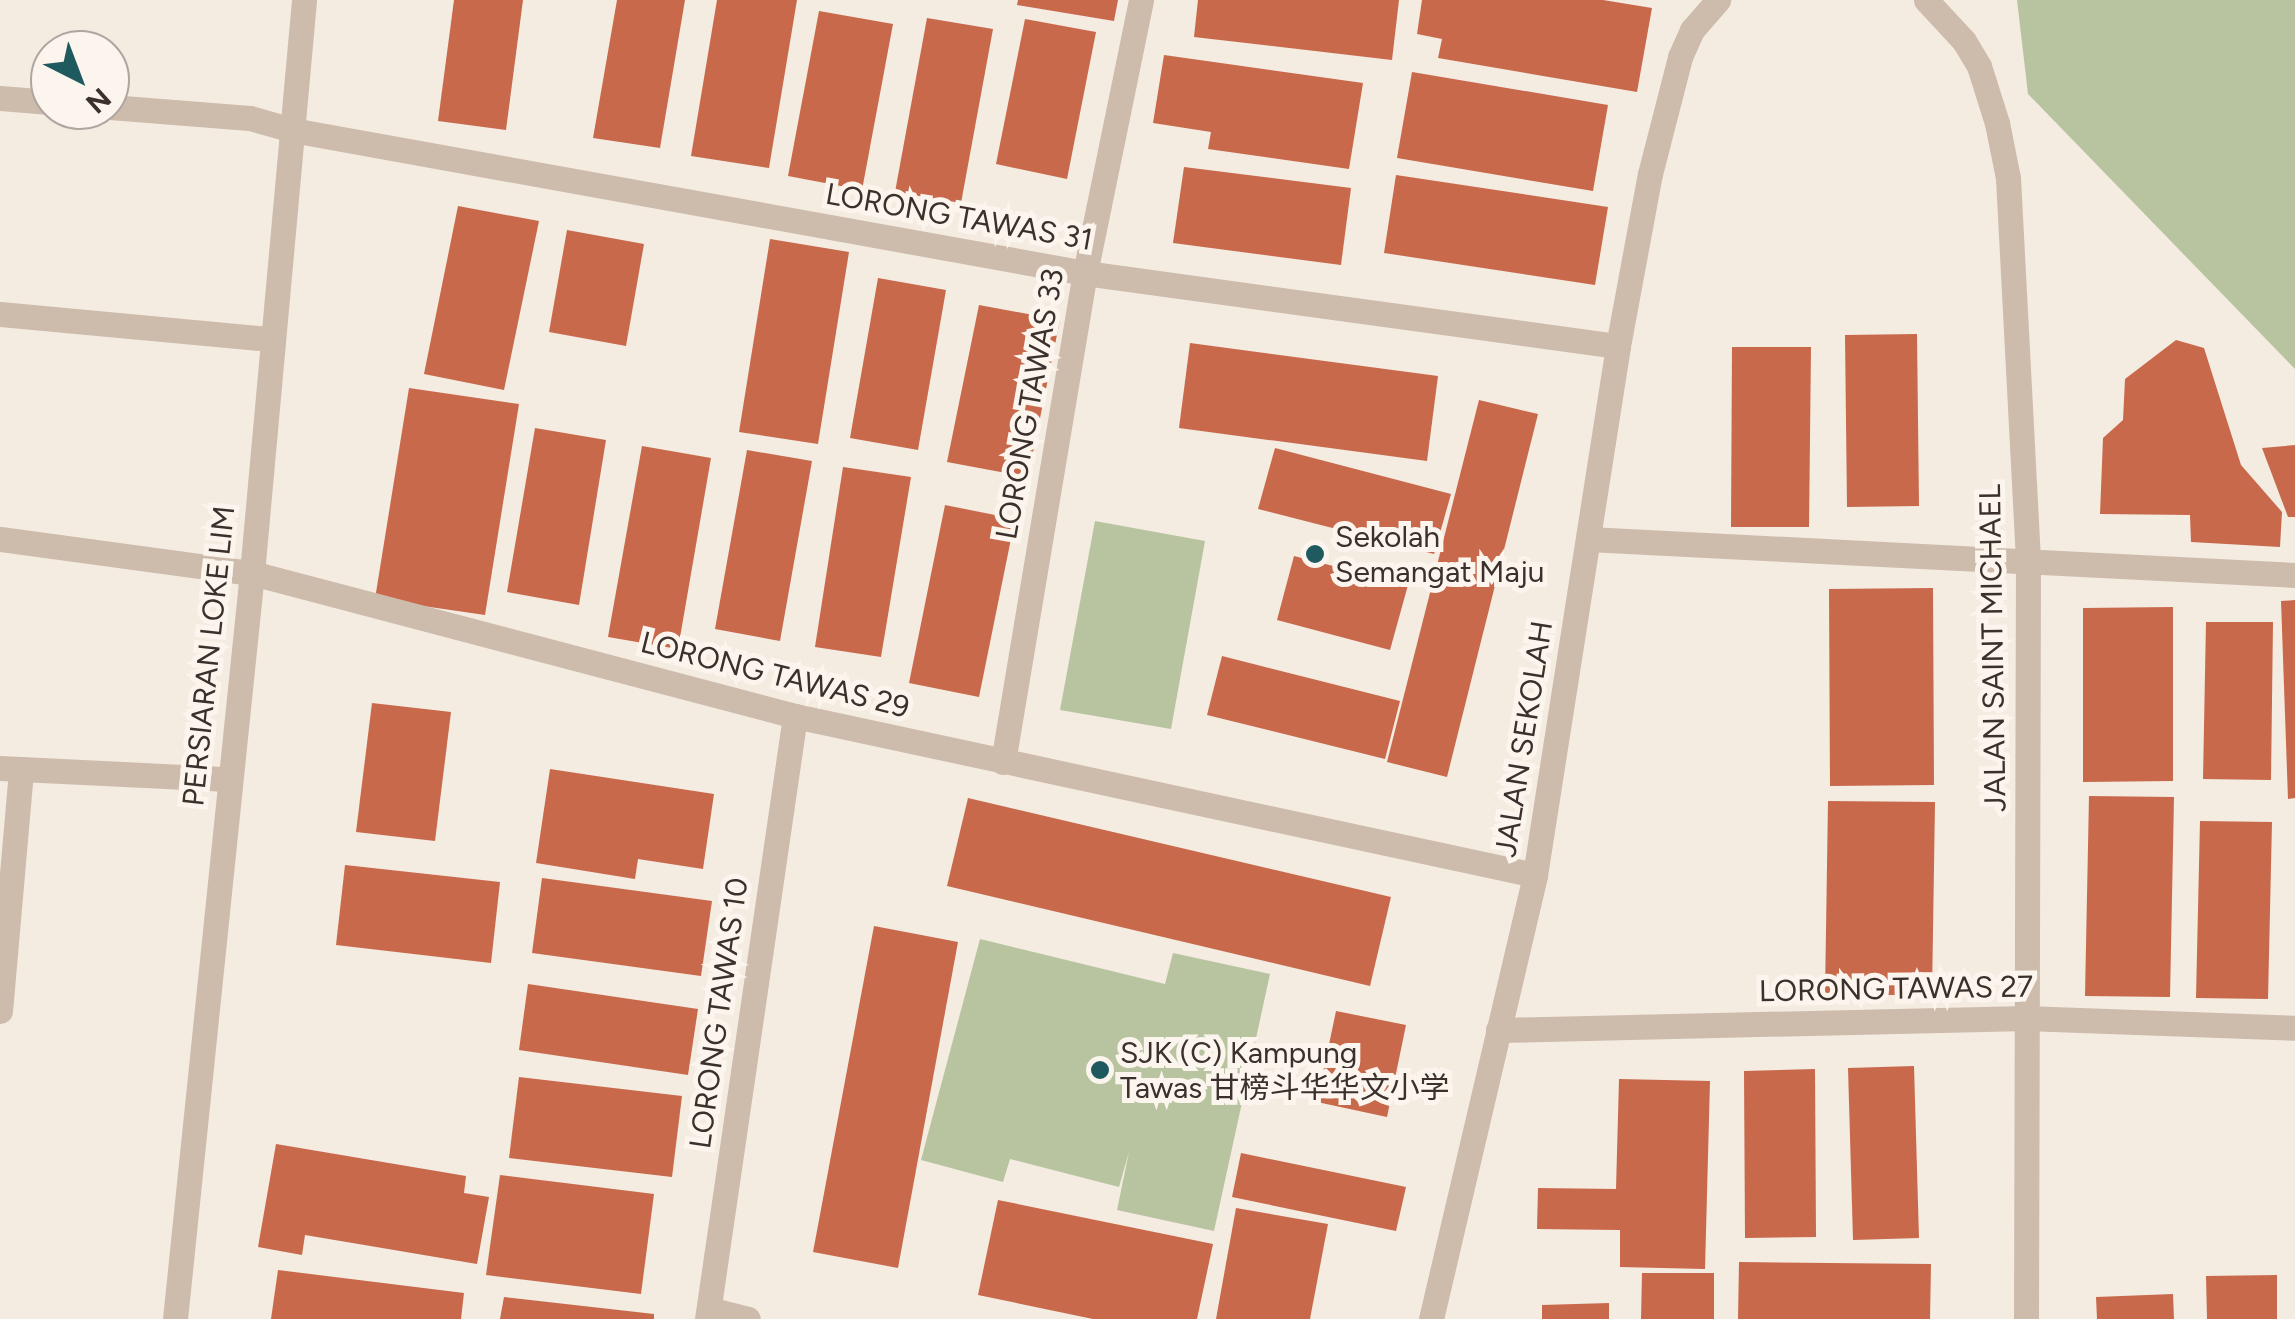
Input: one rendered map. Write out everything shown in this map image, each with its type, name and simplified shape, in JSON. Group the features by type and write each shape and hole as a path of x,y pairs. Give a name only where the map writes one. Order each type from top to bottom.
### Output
{"street":[{"name":"PERSIARAN LOKE LIM","path":"175,1319 252,574 304,0"},
{"name":"LORONG TAWAS 33","path":"1004,762 1085,273 1141,0"},
{"name":"JALAN SEKOLAH","path":"1432,1319 1535,875 1618,346 1650,174 1680,56 1692,30 1718,0"},
{"name":"JALAN SAINT MICHAEL","path":"1926,0 1954,29 1979,66 2008,178 2028,560 2026,1319"},
{"path":"0,98 30,100"},
{"name":"LORONG TAWAS 31","path":"130,109 250,118 292,130 1085,273 1618,346"},
{"path":"0,314 271,339"},
{"name":"LORONG TAWAS 29","path":"0,539 252,574 794,716 1535,875"},
{"path":"1588,539 2295,575"},
{"name":"LORONG TAWAS 10","path":"708,1314 794,716"},
{"path":"0,1011 10,769 228,780"},
{"name":"LORONG TAWAS 27","path":"1498,1030 2027,1018 2295,1028"},
{"path":"708,1314 748,1319"}],"green space":[{"path":"2017,0 2295,0 2295,369 2028,94"},
{"path":"1095,521 1205,541 1171,729 1060,710"},
{"path":"980,939 1165,984 1173,953 1270,974 1214,1231 1117,1210 1129,1152 1119,1187 1010,1159 1003,1182 921,1160"}],"building":[{"path":"454,0 523,0 506,130 438,121"},
{"path":"617,0 685,0 660,148 593,138"},
{"path":"717,0 797,0 769,168 691,156"},
{"path":"1018,0 1118,0 1114,21 1017,5"},
{"path":"1198,0 1399,0 1392,60 1194,37"},
{"path":"1422,0 1603,0 1652,8 1637,92 1438,58 1442,39 1417,34"},
{"path":"819,11 893,24 862,190 788,176"},
{"path":"927,18 993,29 961,203 895,192"},
{"path":"1025,19 1096,32 1067,179 996,164"},
{"path":"1164,55 1363,83 1349,169 1208,149 1211,132 1153,123"},
{"path":"1412,72 1608,105 1593,191 1397,158"},
{"path":"1184,167 1351,188 1341,265 1173,243"},
{"path":"1396,175 1608,207 1595,285 1384,253"},
{"path":"458,206 539,221 504,390 424,374"},
{"path":"567,230 644,244 626,346 549,332"},
{"path":"770,239 849,252 818,444 739,432"},
{"path":"878,278 946,290 918,450 850,438"},
{"path":"979,305 1060,320 1028,477 947,462"},
{"path":"1917,334 1919,506 1847,507 1845,335"},
{"path":"2176,340 2204,348 2241,465 2282,512 2280,547 2191,542 2190,515 2100,514 2103,438 2123,420 2125,379"},
{"path":"1190,343 1438,376 1427,461 1179,428"},
{"path":"1732,347 1811,347 1809,527 1731,527"},
{"path":"409,388 519,404 485,615 375,599"},
{"path":"1479,400 1538,414 1447,777 1387,762"},
{"path":"535,428 606,440 579,605 507,592"},
{"path":"2295,445 2295,517 2288,517 2262,448"},
{"path":"642,446 711,458 678,649 608,637"},
{"path":"1275,448 1451,494 1434,554 1258,509"},
{"path":"747,450 812,461 780,641 715,629"},
{"path":"843,467 911,477 881,657 815,647"},
{"path":"945,505 1015,519 979,697 909,683"},
{"path":"1294,556 1408,585 1390,650 1277,620"},
{"path":"1933,588 1934,785 1830,786 1829,589"},
{"path":"2295,600 2295,798 2288,799 2281,601"},
{"path":"2173,607 2173,781 2083,782 2083,608"},
{"path":"2206,622 2273,622 2271,780 2203,779"},
{"path":"1222,656 1400,701 1385,759 1207,715"},
{"path":"372,703 451,712 435,841 356,832"},
{"path":"550,769 714,794 703,869 638,859 635,879 536,863"},
{"path":"2089,796 2174,797 2170,997 2085,996"},
{"path":"968,798 1391,897 1370,986 947,886"},
{"path":"1828,801 1935,802 1932,995 1825,995"},
{"path":"2200,821 2272,822 2268,999 2196,998"},
{"path":"345,865 500,882 491,963 336,945"},
{"path":"542,878 712,901 701,976 532,953"},
{"path":"874,926 958,942 898,1268 813,1252"},
{"path":"528,984 698,1009 688,1075 519,1050"},
{"path":"1336,1011 1406,1025 1387,1117 1317,1102"},
{"path":"1914,1066 1919,1238 1853,1240 1848,1068"},
{"path":"1815,1069 1816,1237 1745,1238 1744,1071"},
{"path":"519,1077 682,1096 672,1177 509,1158"},
{"path":"1619,1079 1710,1081 1705,1269 1620,1267 1620,1230 1537,1229 1538,1188 1616,1189"},
{"path":"276,1144 466,1176 464,1193 489,1197 477,1264 305,1235 302,1255 258,1247"},
{"path":"1241,1153 1406,1187 1396,1231 1232,1197"},
{"path":"500,1175 654,1194 641,1294 486,1275"},
{"path":"998,1200 1213,1244 1197,1319 1093,1319 978,1295"},
{"path":"1236,1208 1328,1224 1310,1319 1216,1319"},
{"path":"1739,1262 1931,1264 1930,1319 1738,1319"},
{"path":"278,1270 464,1293 461,1319 271,1319"},
{"path":"1642,1273 1714,1273 1714,1319 1641,1319"},
{"path":"2277,1275 2277,1319 2207,1319 2206,1276"},
{"path":"2173,1294 2174,1319 2097,1319 2096,1297"},
{"path":"504,1297 654,1314 654,1319 500,1319"},
{"path":"1609,1303 1609,1319 1542,1319 1542,1305"}],"place":[{"name":"Sekolah Semangat Maju","path":"1315,554"},
{"name":"SJK (C) Kampung Tawas 甘榜斗华华文小学","path":"1100,1070"}]}
